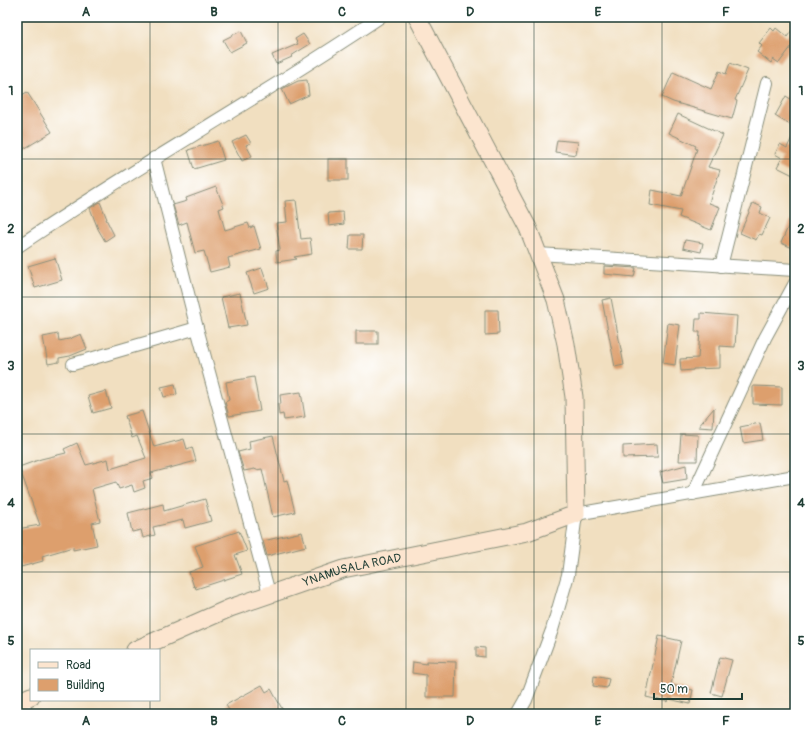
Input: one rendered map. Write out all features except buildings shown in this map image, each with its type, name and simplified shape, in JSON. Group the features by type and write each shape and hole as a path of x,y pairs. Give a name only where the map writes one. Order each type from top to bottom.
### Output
{"main road":[{"path":"417,17 528,228 556,300 568,352 574,397 576,514"},
{"name":"YNAMUSALA ROAD","path":"137,649 230,608 343,569 527,532 576,514"}],"street":[{"path":"17,247 154,158 332,50 380,17"},
{"path":"721,266 768,83"},
{"path":"154,158 197,328 270,593"},
{"path":"538,254 795,270"},
{"path":"692,494 765,338 795,283"},
{"path":"73,364 197,328"},
{"path":"518,714 526,700 552,630 568,575 576,514 795,476"}]}
